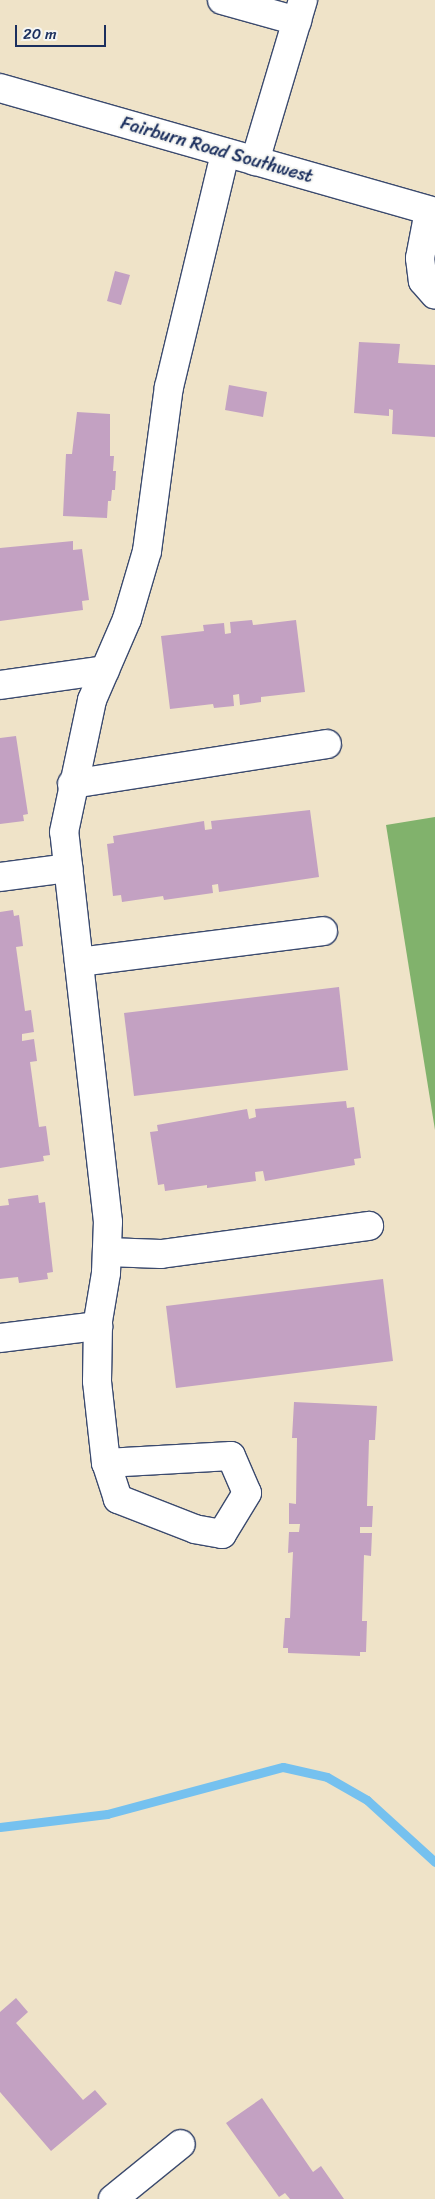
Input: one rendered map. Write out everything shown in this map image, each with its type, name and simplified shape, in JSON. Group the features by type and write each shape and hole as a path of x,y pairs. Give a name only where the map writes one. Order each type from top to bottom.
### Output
{"street":[{"path":"222,0 300,10 255,161"},
{"name":"Fairburn Road Southwest","path":"0,88 432,211"},
{"path":"106,1463 232,1456 247,1493 222,1534 195,1529 118,1499 106,1463 98,1381 98,1326 107,1252 108,1222 64,832 72,784 92,700 127,619 147,551 169,387 225,153"},
{"path":"432,211 420,258 423,281 435,295"},
{"path":"0,685 105,670"},
{"path":"72,784 327,744"},
{"path":"0,877 68,868"},
{"path":"78,962 323,931"},
{"path":"107,1252 161,1254 369,1226"},
{"path":"0,1338 98,1326"},
{"path":"113,2199 181,2144"}],"green space":[{"path":"435,817 435,1130 386,825"}],"building":[{"path":"115,271 130,275 121,305 107,301"},
{"path":"359,342 400,344 398,363 435,365 435,437 392,434 393,410 389,409 389,416 354,413"},
{"path":"229,385 267,392 263,417 225,410"},
{"path":"77,412 110,414 110,456 114,456 113,471 116,471 115,490 112,490 111,501 108,501 107,518 63,516 66,454 72,454"},
{"path":"73,541 73,550 82,549 89,600 82,601 83,610 0,621 0,548"},
{"path":"252,620 253,625 296,620 305,692 261,697 261,702 240,705 239,694 233,695 234,706 214,708 213,704 170,709 161,636 204,631 203,625 224,623 225,634 231,633 230,622"},
{"path":"16,736 28,814 23,815 24,821 0,824 0,738"},
{"path":"310,810 319,877 219,892 218,884 212,885 213,893 164,900 163,896 122,902 121,895 113,896 107,844 114,843 113,836 204,821 205,830 212,829 211,821"},
{"path":"13,910 14,916 19,915 23,946 16,947 25,1011 31,1010 34,1032 22,1034 22,1041 34,1039 37,1061 30,1062 39,1127 46,1126 50,1155 43,1156 44,1161 0,1168 0,912"},
{"path":"339,987 348,1070 134,1096 124,1013"},
{"path":"346,1101 347,1108 354,1107 361,1158 354,1159 355,1165 265,1181 263,1171 255,1172 256,1181 207,1188 207,1185 165,1191 164,1184 158,1185 150,1132 158,1131 157,1125 247,1109 249,1119 256,1117 255,1109"},
{"path":"38,1195 39,1203 45,1202 53,1272 47,1273 48,1279 19,1283 18,1277 0,1279 0,1206 9,1205 8,1199"},
{"path":"383,1279 393,1361 176,1388 166,1306"},
{"path":"294,1402 377,1406 375,1440 369,1440 367,1506 373,1506 372,1527 360,1527 360,1533 372,1533 371,1556 364,1555 362,1621 367,1621 366,1652 360,1652 360,1656 288,1653 288,1648 283,1648 285,1618 290,1618 293,1552 288,1553 289,1532 299,1532 300,1524 289,1524 289,1503 296,1504 297,1438 292,1438"},
{"path":"16,1998 28,2012 16,2023 83,2100 95,2090 107,2104 51,2151 0,2092 0,2012"},
{"path":"262,2098 313,2172 321,2166 344,2199 290,2199 285,2193 279,2197 226,2123"}],"waterway":[{"path":"0,1827 107,1814 283,1767 327,1777 367,1800 435,1862"}]}
